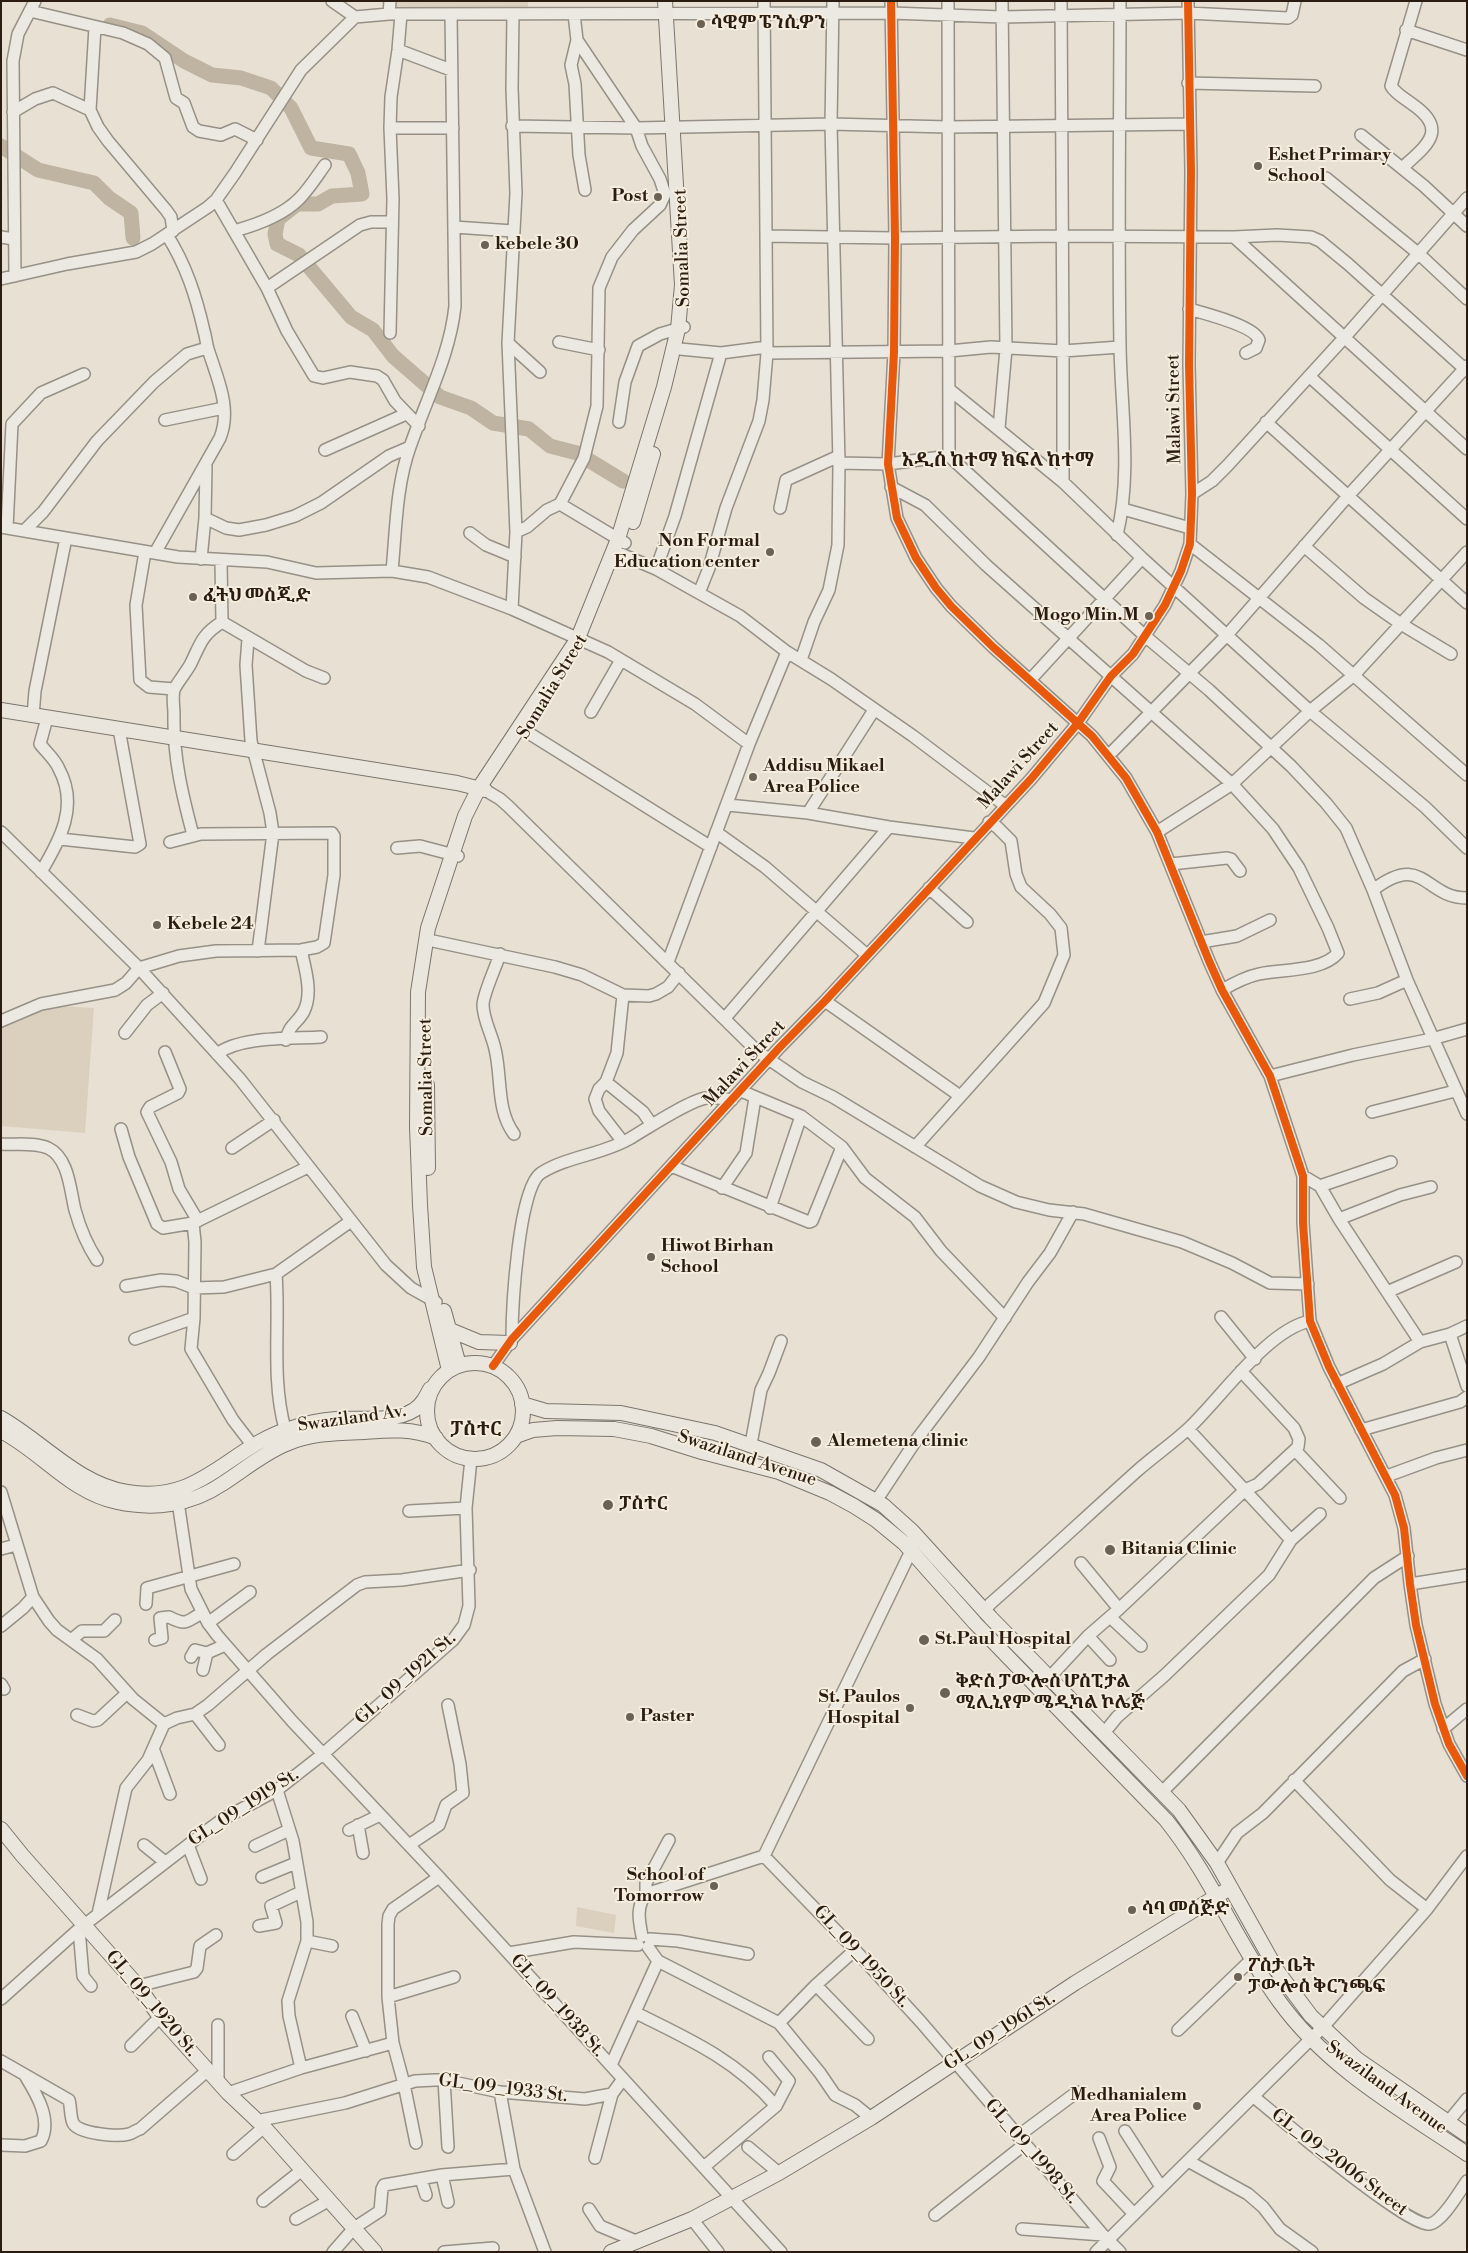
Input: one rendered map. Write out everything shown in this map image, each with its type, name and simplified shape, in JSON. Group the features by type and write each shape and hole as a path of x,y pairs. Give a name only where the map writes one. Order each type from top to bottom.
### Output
{"main road":[{"name":"Somalia Street","path":"454,1368 450,1330 437,1303 430,1243 425,1020 427,983 434,941 455,855 482,789 527,732 581,639 622,545 648,476 680,349 687,261 668,7"},
{"path":"622,545 681,328"},
{"path":"1,710 457,783 482,789 581,639"},
{"path":"454,1368 437,1303 424,1267 417,1127 418,992 428,928 455,855"},
{"path":"450,1330 479,1342 511,1341"},
{"path":"482,1363 493,1366 509,1376 515,1384 522,1407 518,1434 511,1443 497,1454 488,1457 470,1458 457,1455 445,1448 436,1438 427,1418 430,1390 454,1368 482,1363"},
{"name":"Swaziland Av.","path":"177,1498 253,1446 286,1429 334,1419 403,1415 421,1405 430,1390"},
{"path":"522,1407 546,1411 610,1412 640,1416 715,1433 821,1470 876,1500 912,1531 985,1611 1163,1791 1189,1823 1217,1863 1223,1891 1252,1959 1279,2001 1317,2033 1467,2135"},
{"name":"Swaziland Avenue","path":"522,1407 539,1418 590,1417 623,1420 709,1440 782,1462 814,1474 874,1507 898,1525 928,1555 974,1608 1165,1802 1192,1837 1271,1978 1289,2005 1350,2066 1467,2147"},
{"name":"Swaziland Av.","path":"1,1418 71,1467 103,1485 137,1494 163,1494 177,1498"},
{"name":"Swaziland Avenue","path":"518,1434 539,1423 584,1422 643,1428 707,1444 783,1468 833,1488 865,1506 890,1524 924,1556 983,1623 1152,1796 1188,1839 1223,1891"},
{"path":"518,1434 543,1428 614,1430 651,1436 711,1455 766,1468 814,1485 876,1520 911,1551 974,1623 1159,1811 1223,1891"},
{"name":"Swaziland Av.","path":"3,1435 85,1491 100,1498 139,1505 177,1498 197,1498 214,1490 257,1459 298,1440 341,1432 395,1430 420,1432 436,1438"},
{"name":"GL_09_1920 St.","path":"1,1828 81,1928 138,1986 160,2017 228,2093 260,2124 375,2252"},
{"name":"GL_09_1961 St.","path":"611,2252 692,2219 732,2200 780,2173 871,2118 1075,1982 1223,1891"},
{"path":"1317,2033 1350,2075 1467,2154"},
{"name":"Swaziland Avenue","path":"1317,2033 1358,2066 1467,2141"}],"street":[{"path":"332,1 355,16 395,14 574,14 668,7 891,7 948,16 1002,17 1061,15 1120,7 1188,13 1288,18 1292,15 1295,1"},
{"path":"390,1 395,14 398,50 391,97 390,128 392,222 390,333"},
{"path":"948,1 949,456 1105,600 1187,673 1209,690 1271,747 1310,785 1346,828 1373,890 1407,980 1455,1091 1467,1114"},
{"path":"999,428 1006,349 1005,126 1002,1"},
{"path":"1061,1 1063,482"},
{"name":"Malawi Street","path":"493,1366 511,1341 671,1166 1028,782 1078,722 1111,676 1124,665 1145,636 1175,587 1190,544 1192,494 1188,1"},
{"path":"1402,168 1429,143 1432,134 1428,120 1421,110 1394,91 1391,86 1416,1"},
{"path":"15,276 10,149 13,112 14,48 18,34 32,6 95,27 139,38 161,54 167,64 176,98 184,104 193,128 221,135 235,129 257,140"},
{"path":"699,593 709,568 726,508 758,421 763,400 767,350 764,7"},
{"path":"801,660 814,622 829,590 836,558 839,459 831,124 833,7"},
{"path":"891,7 895,238 894,352 888,464 897,518 905,538 936,588 972,627 1078,722 1109,755 1135,792 1157,832 1222,990 1270,1076 1303,1176 1310,1321 1337,1384 1387,1476 1400,1511 1400,1561 1410,1584 1416,1662 1435,1704 1443,1729 1467,1776"},
{"path":"1117,535 1123,509 1125,484 1120,347 1120,7"},
{"path":"512,610 516,532 508,343 516,184 512,126 513,14"},
{"path":"574,14 577,40 571,65 575,84 579,155 585,190"},
{"path":"392,571 398,502 410,447 432,390 454,316 451,15"},
{"path":"1,279 133,252 175,229 216,200 309,61 355,16"},
{"path":"95,27 90,110 98,127 108,141 171,217 179,254 189,276 207,348 216,371 224,408 223,431 206,465 166,531 150,552 136,605 140,680 149,687 174,689"},
{"path":"1406,30 1467,50"},
{"path":"516,532 527,527 547,510 560,504 586,454 597,406 598,295 608,263 633,230 660,204 665,194 660,179 642,146 636,128 577,40"},
{"path":"398,50 451,70"},
{"path":"1188,82 1315,86"},
{"path":"13,112 35,99 52,93 90,110"},
{"path":"512,126 636,128 831,124 948,127 1190,124"},
{"path":"390,128 453,128"},
{"path":"1361,135 1424,186 1467,226"},
{"path":"234,231 284,211 298,200 325,165"},
{"path":"1326,178 1419,254 1467,299"},
{"path":"1192,494 1212,481 1382,296 1467,198"},
{"path":"216,200 267,288 287,331 314,376 322,378 350,372 377,376 383,380 390,394 406,414 419,426"},
{"path":"267,288 360,225 372,222 392,222"},
{"path":"454,227 514,230"},
{"path":"766,236 895,238 1061,236 1234,238 1277,235 1304,236 1320,241 1466,369 1348,496 1227,634 1109,755"},
{"path":"1,237 14,239"},
{"path":"1234,238 1467,449"},
{"path":"1189,309 1231,322 1256,335 1259,340 1256,348 1246,354"},
{"path":"619,422 625,382 638,346 660,334 681,328"},
{"path":"559,342 599,350"},
{"path":"508,343 540,372"},
{"path":"680,349 721,353 767,350 949,352 978,347 1063,351 1120,347"},
{"path":"24,531 42,512 97,441 154,382 187,354 207,348"},
{"path":"656,569 675,516 721,353"},
{"path":"84,374 41,393 12,424 4,528 201,559 274,563 320,573 392,571 439,580 581,639 621,660 695,704 749,744"},
{"path":"1309,376 1467,519"},
{"path":"950,390 1063,482 1117,535 1310,711 1425,807 1467,848"},
{"path":"165,420 224,408"},
{"path":"325,450 406,414"},
{"path":"1266,422 1467,602"},
{"path":"205,518 226,528 239,530 266,525 309,510 389,456 410,447"},
{"path":"780,508 786,480 839,459 888,464 949,456"},
{"path":"201,559 205,518 206,465"},
{"path":"891,487 925,505 986,565 1232,784 1273,829 1299,868 1338,950 1336,956 1315,967 1258,975 1241,980 1222,990"},
{"path":"560,504 656,569 740,616 788,652 831,679 1006,806"},
{"path":"1123,509 1190,528"},
{"path":"470,534 486,545 516,557"},
{"path":"33,716 35,691 66,538"},
{"path":"1190,544 1259,597 1354,675 1467,775"},
{"path":"1304,546 1364,598 1401,624 1451,654"},
{"path":"1157,832 1232,784 1310,711 1354,675 1467,552"},
{"path":"1031,679 1069,640 1142,558"},
{"path":"220,561 222,622"},
{"path":"193,835 179,778 174,738 174,689 186,674 202,638 222,622"},
{"path":"222,622 248,639 306,671 324,678"},
{"path":"248,639 246,665 252,751 270,812 273,833 258,951"},
{"path":"668,962 716,832 728,805 749,744 788,652"},
{"path":"591,712 621,660"},
{"path":"808,812 874,710"},
{"path":"41,872 60,839 67,800 61,771 40,744 48,718"},
{"path":"60,839 135,847 140,844 119,729"},
{"path":"527,732 711,847"},
{"path":"482,789 500,799 769,1061 999,1196 1032,1207 1072,1212 1182,1242 1232,1263 1263,1281 1274,1284 1308,1284"},
{"path":"728,805 808,812 889,828 974,838"},
{"path":"916,1147 1044,1003 1064,955 1060,928 1050,914 1022,887 1016,874 1011,842 997,827 989,822"},
{"path":"725,1018 889,828"},
{"path":"1,832 139,968 217,1054 274,1120 308,1167 399,1279 437,1303"},
{"path":"716,832 764,868 867,955"},
{"path":"1,1021 41,1004 114,990 126,983 139,968 190,953 301,950 320,946 325,940 326,921 334,875 333,835 330,833 193,835 170,842"},
{"path":"397,848 420,846 455,855"},
{"path":"1171,864 1227,858 1240,872"},
{"path":"1373,890 1389,878 1408,874 1418,877 1453,896 1467,898"},
{"path":"929,888 967,922"},
{"path":"1201,942 1237,936 1270,920"},
{"path":"434,941 527,959 582,975 623,995 649,996 656,994 668,987 679,973"},
{"path":"286,1040 288,1030 305,1008 307,978 301,950"},
{"path":"500,954 484,998 483,1007 496,1052 503,1111 507,1123 514,1134"},
{"path":"1350,999 1378,993 1407,980"},
{"path":"125,1033 148,1006 162,994"},
{"path":"623,995 619,1047 606,1082 596,1094 595,1103 623,1142"},
{"path":"825,1001 960,1096"},
{"path":"1270,1076 1353,1055 1432,1039 1467,1029"},
{"path":"217,1054 224,1048 235,1044 321,1037"},
{"path":"165,1052 180,1089 178,1093 150,1107 147,1112 171,1162 179,1189 195,1222 194,1318 191,1344 193,1355 233,1420 253,1446"},
{"path":"606,1082 643,1112 652,1125"},
{"path":"741,1091 801,1116 842,1147 865,1178 916,1218 941,1251 1005,1318"},
{"path":"1372,1112 1455,1091"},
{"path":"722,1188 746,1152 754,1098"},
{"path":"511,1341 520,1232 535,1179 542,1172 571,1159 623,1142 701,1100 732,1100"},
{"path":"770,1208 801,1116"},
{"path":"232,1148 274,1120"},
{"path":"121,1129 134,1170 158,1226 166,1228 195,1222 308,1167"},
{"path":"1,1144 40,1146 56,1154 69,1181 75,1209 89,1247 97,1260"},
{"path":"671,1166 806,1222 812,1221 842,1147"},
{"path":"1320,1186 1391,1162"},
{"path":"1303,1176 1320,1186 1339,1219 1420,1342"},
{"path":"1339,1219 1400,1195 1431,1187"},
{"path":"876,1500 1056,1244 1072,1212"},
{"path":"126,1286 162,1280 176,1281 194,1288 224,1288 276,1274 351,1221"},
{"path":"1388,1292 1456,1262"},
{"path":"276,1274 278,1293 276,1349 281,1408 286,1429"},
{"path":"135,1339 194,1318"},
{"path":"1221,1318 1256,1359"},
{"path":"985,1611 1140,1469 1188,1429 1241,1371 1287,1332 1310,1321"},
{"path":"1337,1384 1383,1364 1420,1342 1450,1334 1467,1326"},
{"path":"1450,1334 1467,1386"},
{"path":"750,1444 761,1390 781,1341"},
{"path":"1050,1677 1088,1636 1245,1490 1258,1484 1296,1451 1299,1439 1294,1428 1241,1371"},
{"path":"1361,1430 1460,1402 1467,1397"},
{"path":"1188,1429 1291,1540"},
{"path":"1387,1476 1436,1458 1467,1450"},
{"path":"1296,1451 1340,1498"},
{"name":"GL_09_1921 St.","path":"323,1754 433,1658 462,1630 467,1620 470,1570 466,1508 470,1458"},
{"path":"1,1492 32,1596 49,1621 57,1630 96,1659 127,1693 164,1724"},
{"name":"GL_09_1938 St.","path":"177,1498 191,1588 205,1618 225,1645 323,1754 705,2166 732,2200 781,2252"},
{"path":"409,1511 466,1508"},
{"path":"1104,1733 1117,1717 1165,1675 1269,1576 1291,1540 1320,1514"},
{"path":"1,1549 16,1545"},
{"path":"646,1894 764,1856 911,1551"},
{"path":"1163,1791 1374,1578 1400,1561"},
{"path":"1081,1563 1119,1609"},
{"path":"146,1604 147,1588 234,1564"},
{"path":"98,1914 126,1788 154,1750 164,1724 176,1718 195,1714 223,1694 248,1671 357,1585 364,1582 402,1580 470,1570"},
{"path":"1410,1584 1467,1575"},
{"path":"155,1640 162,1638 160,1618 169,1617 183,1623 205,1618 250,1592"},
{"path":"1,1626 23,1608 32,1596"},
{"path":"1110,1617 1140,1646"},
{"path":"71,1640 82,1631 104,1631 115,1620"},
{"path":"1088,1636 1110,1660"},
{"path":"190,1658 195,1650 207,1653 225,1645"},
{"path":"204,1670 207,1653"},
{"path":"1217,1863 1237,1833 1263,1813 1294,1780 1416,1662"},
{"path":"76,1714 93,1721 98,1720 127,1693"},
{"path":"409,1845 439,1825 446,1805 463,1793 460,1764 448,1704"},
{"path":"1443,1729 1467,1709"},
{"path":"195,1714 218,1745"},
{"path":"154,1750 170,1794"},
{"name":"GL_09_1919 St.","path":"1,1999 81,1928 165,1862 223,1819 277,1790 323,1754"},
{"path":"1294,1780 1390,1880 1427,1909"},
{"path":"277,1790 293,1841 307,1922 307,1942 288,2001 289,2016 301,2068"},
{"path":"363,1852 354,1827 380,1815"},
{"path":"255,1846 289,1830"},
{"path":"669,1840 646,1883 646,1894 641,1901 638,1913 644,1942 658,1961 779,2023 820,2073 835,2095 855,2105 871,2118"},
{"path":"144,1845 165,1862"},
{"path":"188,1845 201,1879"},
{"name":"GL_09_1950 St.","path":"764,1856 855,1950 921,2022 954,2062"},
{"path":"1096,2252 1106,2238 1134,2214 1317,2033 1427,1909 1467,1856"},
{"path":"262,1877 296,1863"},
{"path":"416,2143 404,2084 393,2044 388,1997 389,1916 393,1909 439,1877"},
{"path":"259,1926 276,1923 272,1906 301,1892"},
{"path":"81,1928 83,1976 91,1986"},
{"path":"138,1986 194,1972 197,1968 200,1946 216,1936"},
{"path":"509,1953 574,1942 678,1941 748,1954"},
{"path":"307,1942 332,1946"},
{"path":"779,2023 816,1985 855,1950"},
{"path":"1178,2030 1252,1959"},
{"path":"611,2065 658,1961"},
{"path":"388,1997 454,1977"},
{"path":"816,1985 868,2039"},
{"path":"636,2013 720,2056 761,2088 776,2106"},
{"path":"352,2016 366,2051"},
{"path":"131,2046 160,2017"},
{"name":"GL_09_1920 St.","path":"218,2025 218,2082"},
{"path":"228,2093 301,2068 393,2044"},
{"path":"705,2166 776,2106 789,2081 788,2077 769,2057"},
{"path":"1,2061 69,2100 73,2123 76,2128 95,2133 116,2135 128,2134 140,2129 208,2070"},
{"name":"GL_09_1998 St.","path":"954,2062 1120,2252"},
{"path":"1,2145 25,2146 41,2141 43,2136 43,2112 35,2092 26,2077"},
{"path":"595,2158 612,2094 623,2079"},
{"path":"444,2080 448,2147"},
{"name":"GL_09_1933 St.","path":"260,2124 345,2103 415,2081 444,2080 500,2092 585,2098 612,2094"},
{"path":"500,2092 514,2169 545,2252"},
{"path":"935,2215 1077,2092"},
{"name":"GL_09_2006 Street","path":"1254,2097 1297,2133 1401,2212 1427,2225 1433,2224 1440,2219 1467,2181"},
{"path":"1448,2122 1467,2099"},
{"path":"233,2154 260,2124"},
{"path":"1125,2131 1161,2187"},
{"path":"1100,2138 1110,2167 1103,2181 1134,2214"},
{"path":"748,2147 780,2173"},
{"path":"1188,2161 1248,2194 1263,2207 1280,2228 1312,2252"},
{"path":"333,2252 354,2228 380,2211 384,2185 442,2175 514,2169"},
{"path":"263,2201 302,2170"},
{"path":"442,2175 448,2202"},
{"path":"421,2179 426,2195"},
{"path":"296,2219 328,2201"},
{"path":"588,2210 600,2226 636,2241"},
{"path":"692,2219 718,2252"},
{"path":"1022,2229 1106,2238"},
{"path":"444,2252 492,2248"}],"shaded area":[{"path":"391,1 528,1 528,14 391,12"},
{"path":"42,1005 94,1008 85,1133 1,1126 1,1025"},
{"path":"577,1907 616,1915 614,1933 576,1926"}],"waterway":[{"path":"110,25 142,33 184,61 212,75 241,78 271,88 291,108 311,148 349,154 358,173 362,194 332,196 318,204 297,204 278,219 275,234 277,244 299,255 351,317 373,330 393,356 440,397 471,408 493,423 529,429 550,446 577,453 623,481"},
{"path":"1,146 38,170 94,183 109,198 131,213 133,238"}],"cycle path":[{"path":"891,1 895,238 894,352 888,464 897,518 916,558 936,588 951,606 993,647 1092,736 1126,778 1157,832 1222,990 1270,1076 1303,1176 1303,1223 1310,1321 1329,1367 1395,1495 1404,1528 1416,1625 1435,1704 1449,1744 1467,1776"},
{"path":"493,1366 512,1339 780,1047 1031,779 1078,723 1111,676 1133,654 1165,605 1181,571 1190,544 1192,494 1189,364 1191,172 1188,1"}],"place":[{"name":"ሳዊም ፔንሲዎን","path":"701,24"},
{"name":"Eshet Primary School","path":"1258,166"},
{"name":"Post","path":"658,197"},
{"name":"kebele 30","path":"485,245"},
{"name":"Non Formal Education center","path":"770,552"},
{"name":"ፈትህ መስጂድ","path":"193,597"},
{"name":"Mogo Min.M","path":"1149,616"},
{"name":"Addisu Mikael Area Police","path":"753,777"},
{"name":"Kebele 24","path":"157,925"},
{"name":"Hiwot Birhan School","path":"651,1257"},
{"name":"Alemetena clinic","path":"816,1442"},
{"name":"ፓስተር","path":"608,1505"},
{"name":"Bitania Clinic","path":"1110,1550"},
{"name":"St.Paul Hospital","path":"924,1640"},
{"name":"ቅድስ ፓውሎስ ሆስፒታል ሚሊኒየም ሜዲካል ኮሌጅ","path":"945,1693"},
{"name":"St. Paulos Hospital","path":"910,1708"},
{"name":"Paster","path":"630,1717"},
{"name":"School of Tomorrow","path":"714,1886"},
{"name":"ሳባ መስጅድ","path":"1132,1910"},
{"name":"ፖስታ ቤት ፓውሎስ ቅርንጫፍ","path":"1238,1977"},
{"name":"Medhanialem Area Police","path":"1197,2106"}],"district":[{"name":"አዲስ ከተማ ክፍለ ከተማ","path":"998,461"},
{"name":"ፓስተር","path":"476,1430"}]}
